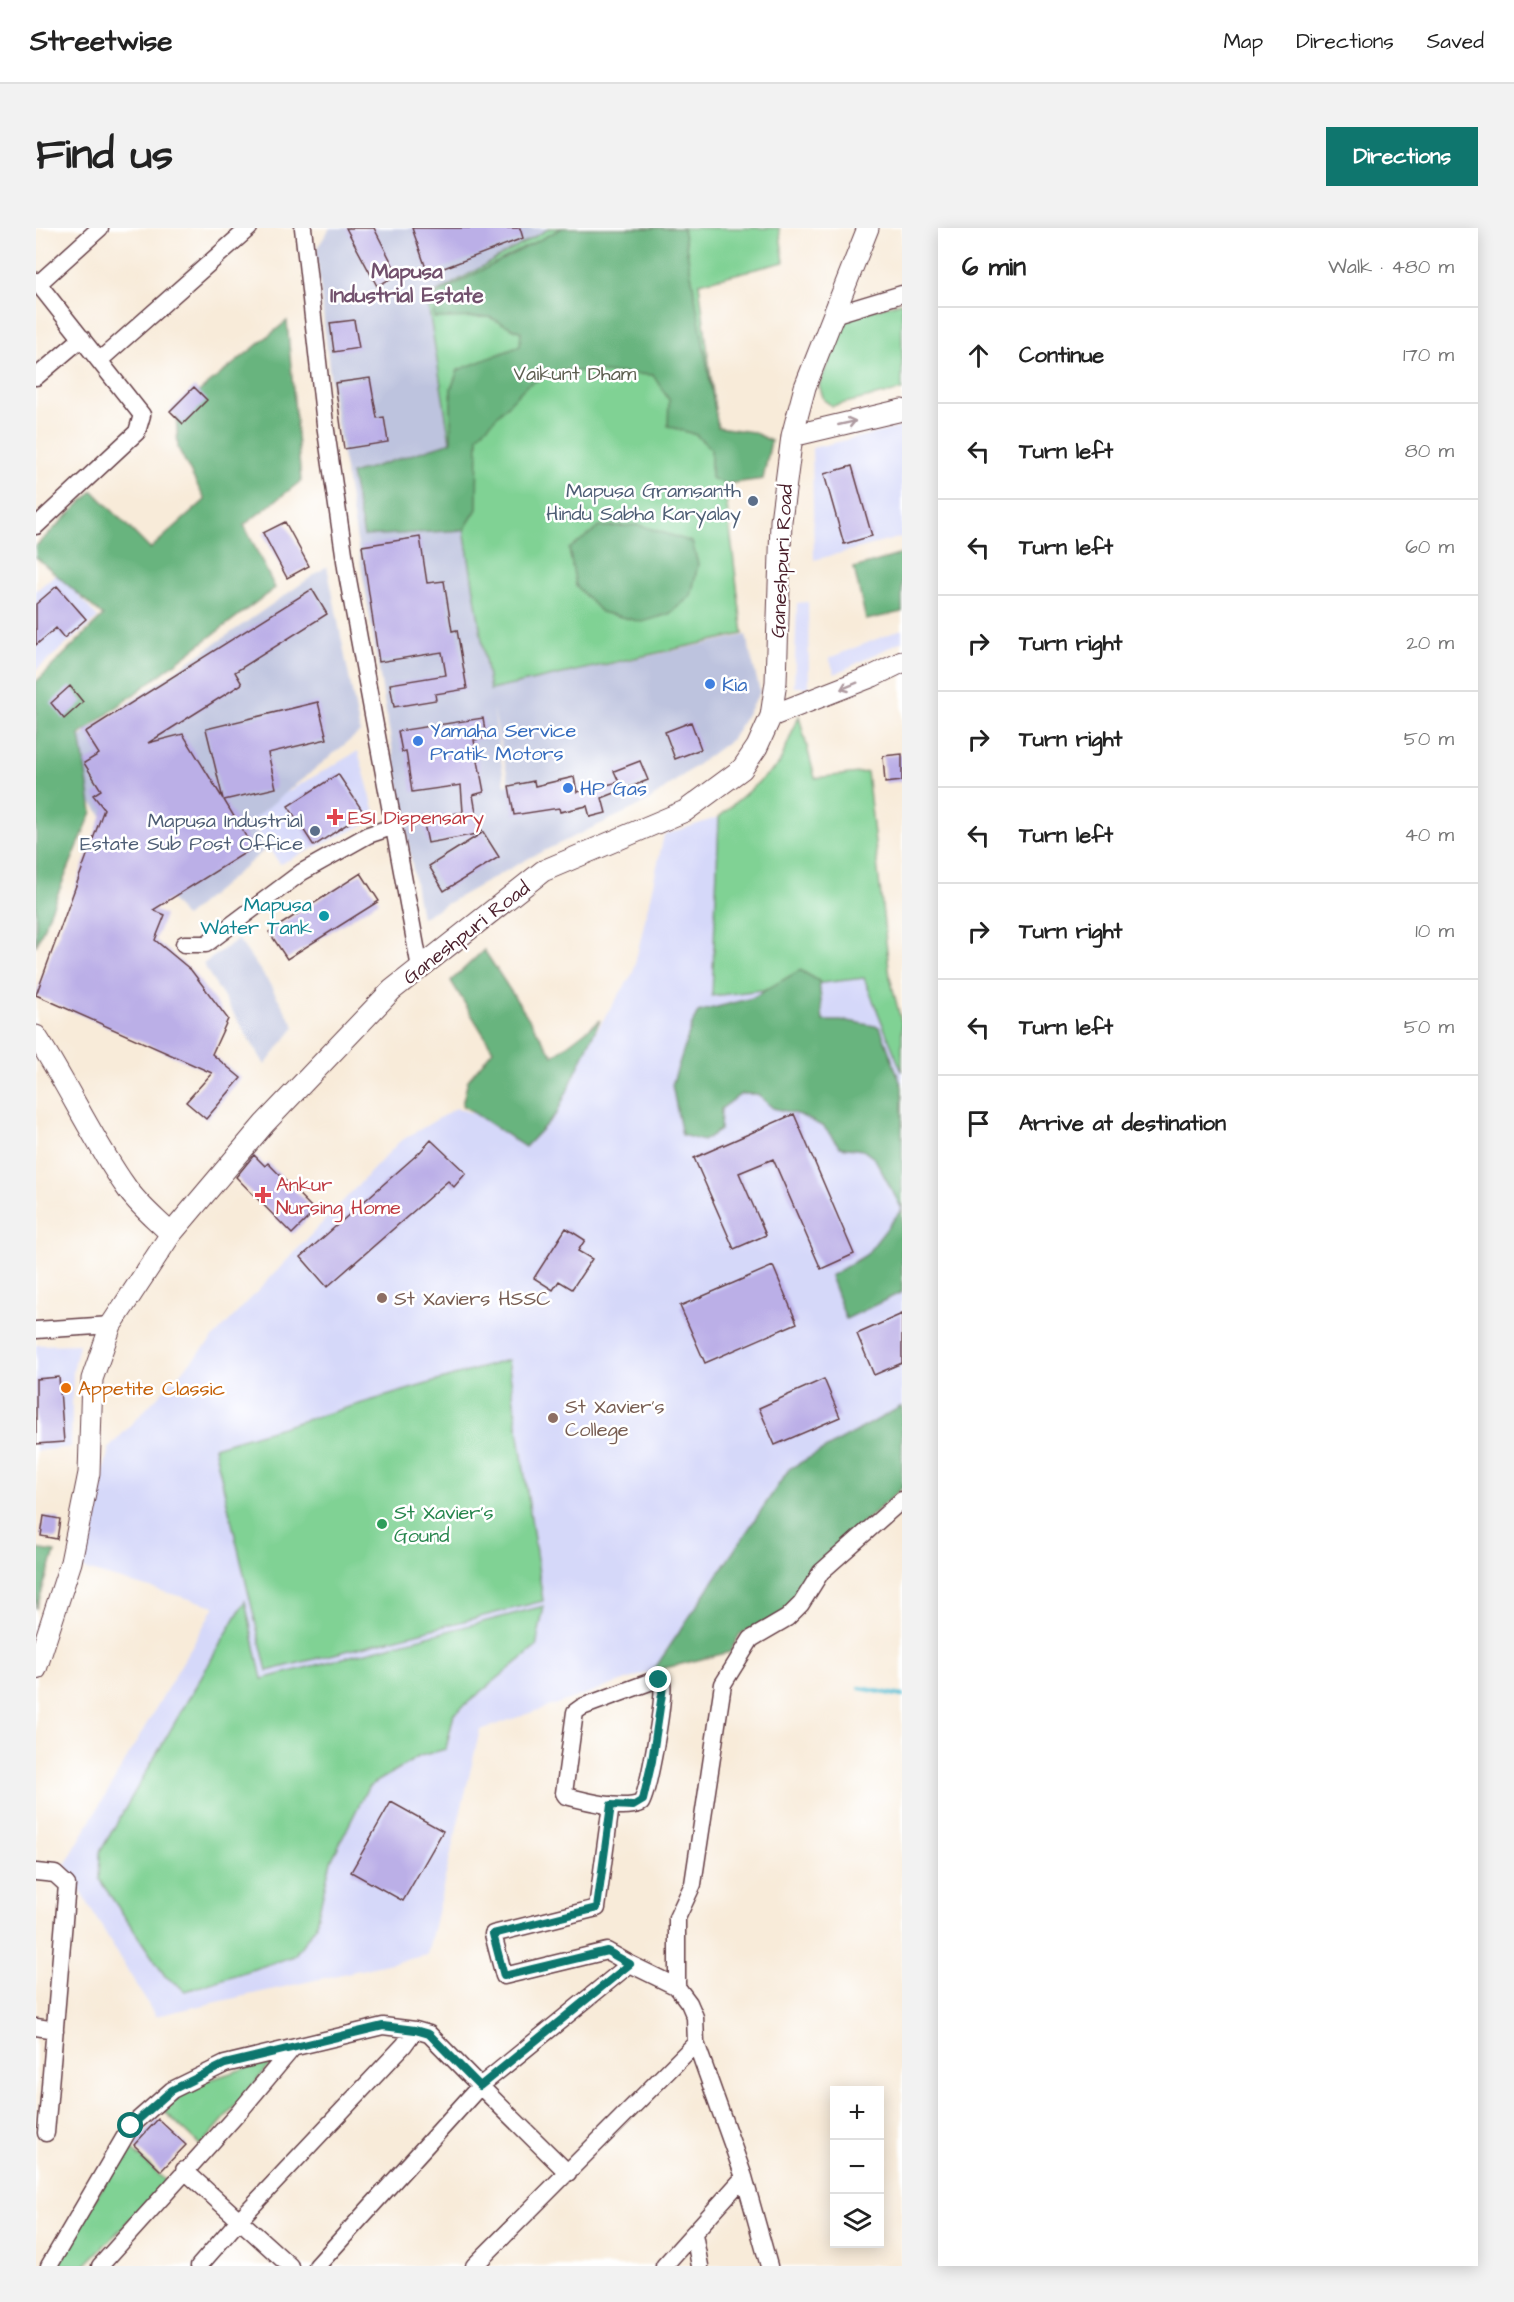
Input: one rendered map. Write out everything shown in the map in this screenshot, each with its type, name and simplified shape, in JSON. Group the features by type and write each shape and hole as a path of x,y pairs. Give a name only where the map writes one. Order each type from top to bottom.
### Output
{"street":[{"path":"36,526 137,432 142,415 37,282 100,228"},
{"path":"100,360 249,228"},
{"path":"303,228 325,424 347,574 420,968"},
{"name":"Ganeshpuri Road","path":"36,1669 71,1562 89,1473 92,1379 111,1325 171,1234 264,1124 392,990 543,871 684,811 742,769 757,747 771,716 776,682 781,521 792,436 805,387 868,228"},
{"path":"833,315 902,294"},
{"path":"36,377 82,338"},
{"path":"792,436 902,410"},
{"path":"771,716 873,676 902,662"},
{"path":"184,944 206,944 302,872 368,835 392,826"},
{"path":"36,1036 87,1127 128,1190 171,1234"},
{"path":"36,1330 111,1325"},
{"path":"677,1988 677,1918 693,1884 723,1684 751,1639 787,1618 801,1604 821,1572 902,1500"},
{"path":"659,1680 663,1685 662,1694 652,1761 643,1800 633,1806 611,1805 565,1795 574,1716 582,1707 659,1680"},
{"path":"611,1805 597,1908 493,1934 504,1976 607,1951 677,1988 689,2003 695,2017 696,2043 744,2177 769,2266"},
{"path":"36,1872 55,1874 67,1885 46,2133"},
{"path":"316,2266 480,2086 630,1964"},
{"path":"49,2266 131,2126 172,2090 225,2064 291,2050 383,2026 429,2034 568,2173"},
{"path":"36,2027 55,2030"},
{"path":"199,2266 240,2219 404,2045 415,2030"},
{"path":"474,2266 696,2043"},
{"path":"100,2266 184,2170 240,2111 291,2050"},
{"path":"184,2170 290,2266"},
{"path":"664,2266 744,2177"},
{"path":"694,2234 700,2266"}],"shaded area":[{"path":"330,228 550,228 427,298 490,690 746,635 760,692 732,739 647,802 531,857 421,918 332,393 316,250","holes":["493,708 509,783 505,785"]},
{"path":"902,427 902,537 814,560 812,448"},
{"path":"327,566 360,732 250,822 266,849 185,917 53,756"},
{"path":"58,572 98,618 36,670 36,591"},
{"path":"808,602 809,687 794,687 797,603"},
{"path":"902,629 902,641 835,674 829,658"},
{"path":"358,751 377,819 280,864 246,816"},
{"name":"St Xavier's College","path":"719,817 712,995 864,978 902,1072 902,1406 789,1469 653,1671 480,1730 427,1955 155,2016 65,1865 215,1606 82,1569 109,1448 399,1142 456,1108 532,1132 633,973 664,835"},
{"path":"238,939 269,983 295,1027 265,1065 203,964"},
{"path":"79,1344 73,1371 71,1447 36,1451 36,1345"}],"green space":[{"name":"Vaikunt Dham","path":"550,228 779,228 784,262 699,283 743,634 490,690 427,298"},
{"path":"562,228 683,228 718,427 753,432 771,441 763,479 726,484 711,478 711,449 696,435 668,426 669,400 653,375 560,370 527,385 478,436 477,509 464,530 364,536 351,474 451,442 451,389 458,370 520,346 521,332 489,317 434,318 433,296"},
{"path":"902,302 902,390 832,406 824,400 819,385 847,317"},
{"path":"287,321 301,481 244,525 275,588 80,735 92,812 36,946 36,682 103,616 36,557 36,546 93,491 150,549 205,500 178,448 176,410"},
{"path":"639,525 692,542 698,564 691,596 669,614 642,622 601,612 576,586 569,549 599,527"},
{"path":"902,554 902,612 866,620 854,568"},
{"path":"799,716 815,778 867,772 890,977 902,1025 902,1072 864,978 712,996 719,817 779,764"},
{"path":"484,950 553,1056 600,1020 557,1113 525,1147 462,1105 468,1080 493,1050 451,981"},
{"path":"800,970 819,981 823,1021 848,1021 880,1027 902,1087 902,1209 875,1159 863,1150 840,1147 824,1127 800,1115 773,1108 757,1094 741,1094 721,1109 720,1130 703,1141 682,1135 672,1085 698,1012 752,998"},
{"path":"902,1209 902,1292 846,1319 830,1276 866,1255"},
{"name":"St Xavier's Gound","path":"508,1360 543,1601 267,1671 214,1447"},
{"path":"902,1406 902,1488 820,1561 803,1593 782,1614 740,1634 730,1652 653,1671 789,1469"},
{"path":"36,1549 55,1552 36,1609"},
{"path":"245,1601 262,1679 544,1606 536,1647 454,1714 446,1749 420,1756 368,1787 331,1861 315,1927 294,1956 186,1991 165,1976 99,1879 100,1852"},
{"path":"276,2058 201,2146 162,2109 197,2084"},
{"path":"128,2146 167,2182 84,2266 54,2266"}],"building":[{"path":"346,228 374,228 398,275 377,286"},
{"path":"412,228 520,228 523,238 428,274"},
{"path":"354,320 359,348 334,352 330,323"},
{"path":"370,378 377,418 384,417 388,442 344,449 335,383"},
{"path":"194,387 207,400 183,424 170,411"},
{"path":"852,466 872,536 844,544 824,474"},
{"path":"285,522 309,566 287,578 263,533"},
{"path":"420,537 427,583 444,581 452,631 457,630 467,689 435,694 436,700 394,707 390,684 446,675 442,652 379,662 362,546"},
{"path":"57,586 86,619 64,638 56,628 36,645 36,604"},
{"path":"312,589 327,614 235,672 242,684 148,743 183,734 223,799 206,729 318,702 327,739 268,753 276,788 224,800 253,848 153,910 165,915 155,940 191,970 228,1019 212,1054 241,1078 206,1119 186,1102 212,1073 36,995 104,809 93,795 101,790 84,763 99,754 85,732"},
{"path":"70,686 83,702 64,719 51,703"},
{"path":"483,718 486,738 474,740 484,792 473,795 478,824 499,857 444,891 429,866 482,833 428,843 423,819 463,812 461,785 412,792 406,751 402,752 398,731"},
{"path":"691,722 701,749 675,759 665,732"},
{"path":"902,754 902,781 885,783 883,756"},
{"path":"640,761 648,780 602,798 606,813 590,817 587,806 560,812 559,808 514,815 509,786 534,781 535,786 574,777 577,792 619,782 614,771"},
{"path":"338,774 364,813 314,846 288,806"},
{"name":"Mapusa Water Tank","path":"361,873 379,901 287,959 269,932"},
{"path":"794,1114 854,1254 821,1269 773,1159 739,1173 766,1235 734,1249 694,1158"},
{"path":"431,1140 466,1173 454,1187 448,1181 327,1287 301,1257"},
{"path":"254,1155 265,1166 268,1163 315,1211 292,1234 236,1177"},
{"path":"566,1228 585,1240 578,1251 592,1259 572,1289 559,1281 553,1290 534,1278"},
{"path":"773,1266 797,1323 705,1363 680,1306"},
{"path":"902,1314 902,1363 874,1375 857,1334"},
{"path":"59,1377 64,1442 36,1444 36,1379"},
{"path":"824,1379 840,1417 775,1445 759,1408"},
{"path":"44,1516 60,1519 57,1539 41,1536"},
{"path":"391,1802 443,1831 403,1901 351,1872"},
{"path":"158,2119 186,2145 161,2171 134,2145"}],"waterway":[{"path":"860,1688 902,1696"}],"place":[{"name":"Mapusa Gramsanth Hindu Sabha Karyalay","path":"753,501"},
{"name":"Kia","path":"710,684"},
{"name":"Yamaha Service Pratik Motors","path":"418,741"},
{"name":"HP Gas","path":"568,788"},
{"name":"ESI Dispensary","path":"335,817"},
{"name":"Mapusa Industrial Estate Sub Post Office","path":"315,831"},
{"name":"Mapusa Water Tank","path":"324,916"},
{"name":"Ankur Nursing Home","path":"263,1195"},
{"name":"St Xaviers HSSC","path":"382,1298"},
{"name":"Appetite Classic","path":"66,1388"},
{"name":"St Xavier's College","path":"553,1418"},
{"name":"St Xavier's Gound","path":"382,1524"}],"district":[{"name":"Mapusa Industrial Estate","path":"407,283"}],"route":[{"path":"131,2126 172,2090 225,2064 291,2050 383,2026 429,2034 480,2086 630,1964 607,1951 504,1976 493,1934 597,1908 611,1805 633,1806 643,1800 652,1761 662,1694 663,1685 659,1680"}]}
